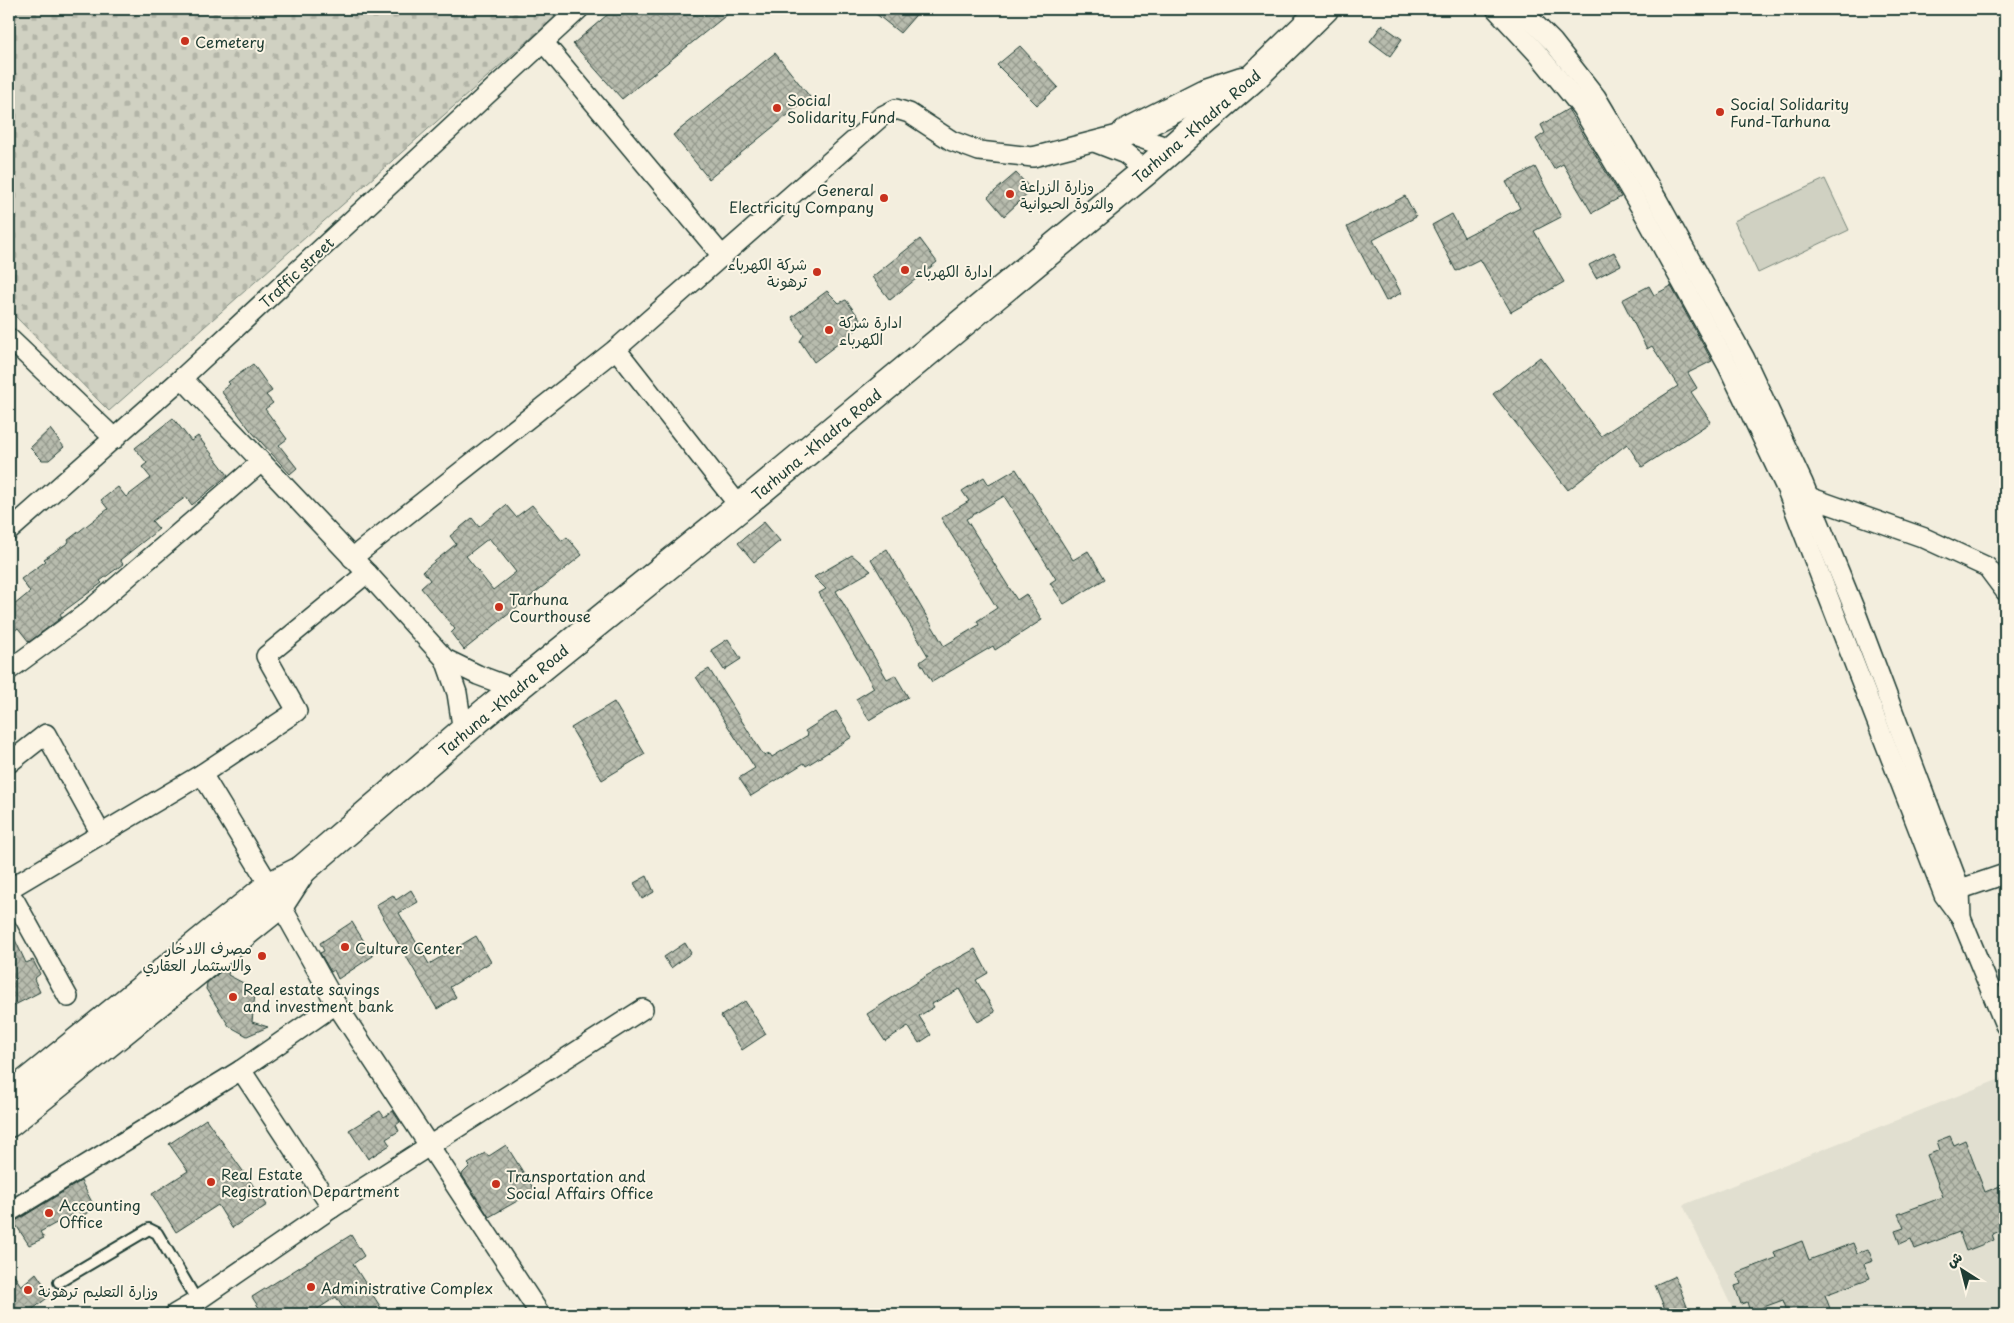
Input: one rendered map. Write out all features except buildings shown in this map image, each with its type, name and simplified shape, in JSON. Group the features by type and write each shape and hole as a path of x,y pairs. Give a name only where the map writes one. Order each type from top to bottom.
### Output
{"highway":[{"name":"Tarhuna -Khadra Road","path":"275,895 515,689 740,507 1146,171 1253,78 1324,9"},
{"path":"1126,133 1203,94 1253,78"},
{"path":"9,1097 275,895"},
{"path":"9,1123 275,895"}],"street":[{"name":"Traffic street","path":"9,531 182,378 579,9"},
{"path":"1496,9 1538,54 1581,108 1642,210 1744,358 1809,497 1856,613 1961,918 2005,1024"},
{"path":"1520,9 1553,42 1596,97 1658,200 1728,366 1787,490 1952,892"},
{"path":"544,43 723,257"},
{"path":"352,558 616,349 882,116 896,109 909,113 952,141 979,151 1032,157 1126,133 1172,149"},
{"path":"1094,142 1125,154 1146,171"},
{"path":"10,342 115,439"},
{"path":"616,349 740,507"},
{"path":"182,378 367,573 445,659 478,676 515,689"},
{"path":"9,670 85,614 260,462"},
{"path":"1809,497 1922,537 1987,567 2005,591"},
{"path":"9,890 202,774 297,711 266,656 367,573"},
{"path":"445,659 457,693 464,732"},
{"path":"9,763 46,734 101,834"},
{"path":"202,774 275,895 336,1004 540,1314"},
{"path":"1952,892 2005,874"},
{"path":"9,895 16,901 68,997"},
{"path":"9,1212 241,1070 336,1004"},
{"path":"175,1314 201,1308 332,1208 643,1009"},
{"path":"241,1070 332,1208"}],"lane":[{"path":"59,1282 149,1229 157,1233 201,1308"}],"shaded area":[{"path":"2005,1077 2005,1314 1735,1314 1683,1205"}],"green space":[{"path":"9,9 564,9 109,411 9,310"},
{"path":"1825,179 1849,230 1758,273 1734,221"}],"place":[{"name":"Cemetery","path":"185,41"},
{"name":"Social Solidarity Fund","path":"777,108"},
{"name":"Social Solidarity Fund-Tarhuna","path":"1720,112"},
{"name":"وزارة الزراعة والثروة الحيوانية","path":"1010,194"},
{"name":"General Electricity Company","path":"884,198"},
{"name":"ادارة الكهرباء","path":"905,270"},
{"name":"شركة الكهرباء ترهونة","path":"817,272"},
{"name":"ادارة شركة الكهرباء","path":"829,330"},
{"name":"Tarhuna Courthouse","path":"499,607"},
{"name":"Culture Center","path":"345,947"},
{"name":"مصرف الادخار والاستثمار العقاري","path":"262,956"},
{"name":"Real estate savings and investment bank","path":"233,997"},
{"name":"Real Estate Registration Department","path":"211,1182"},
{"name":"Transportation and Social Affairs Office","path":"496,1184"},
{"name":"Accounting Office","path":"49,1213"},
{"name":"Administrative Complex","path":"311,1287"},
{"name":"وزارة التعليم ترهونة","path":"28,1290"}]}
